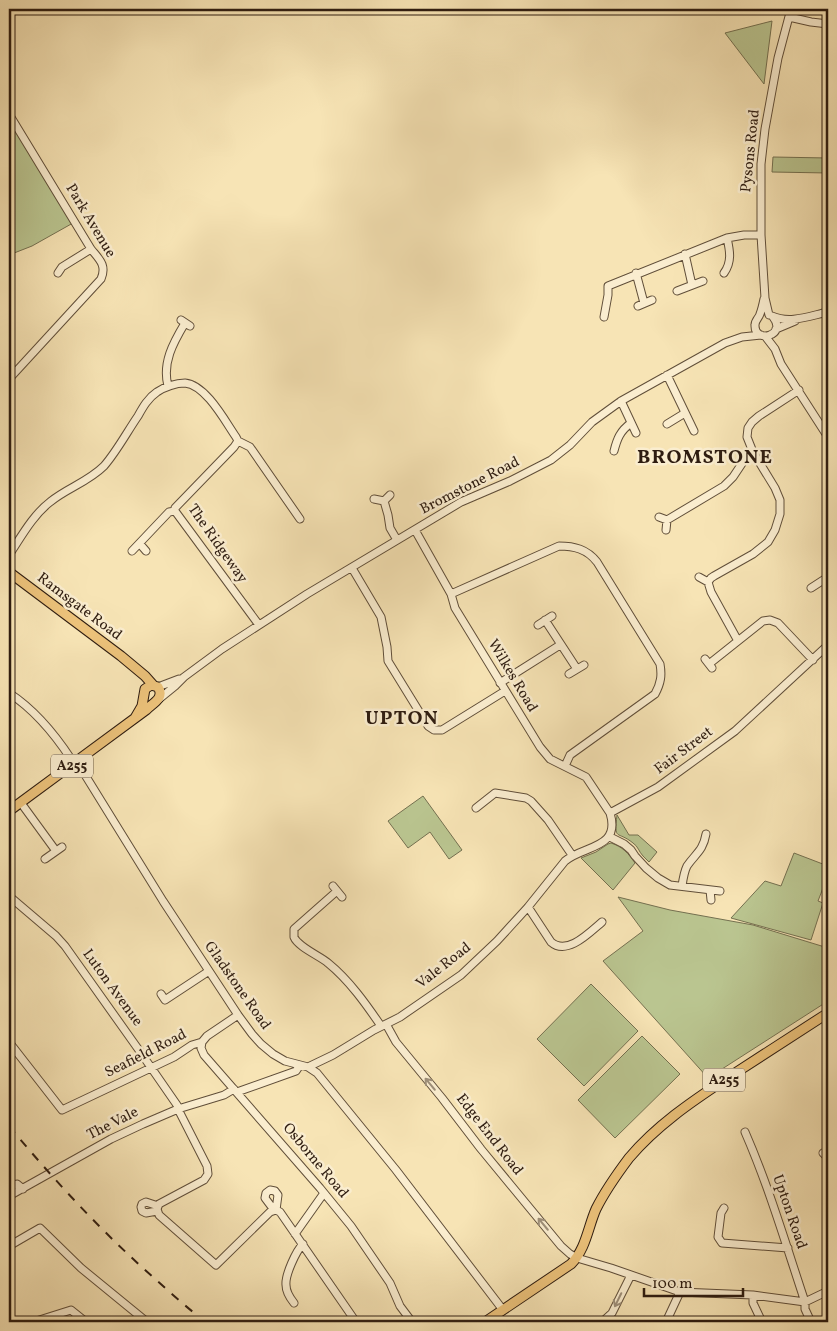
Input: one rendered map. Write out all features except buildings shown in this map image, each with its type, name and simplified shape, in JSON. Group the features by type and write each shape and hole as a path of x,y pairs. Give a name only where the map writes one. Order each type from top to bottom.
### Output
{"main road":[{"name":"Ramsgate Road","path":"9,572 145,676 150,689 147,699 156,700"},
{"path":"135,718 150,689 161,694 156,700"},
{"name":"A255","path":"9,811 74,761 146,710 156,700"},
{"name":"A255","path":"485,1322 577,1258 596,1210 607,1190 630,1158 663,1125 685,1107 828,1013"}],"street":[{"name":"Pysons Road","path":"760,316 764,298 761,235 761,164 778,58 791,9"},
{"path":"789,17 828,24"},
{"name":"Park Avenue","path":"9,114 103,266 104,273 101,279 9,379"},
{"path":"604,317 608,286 728,238 744,235 761,235"},
{"path":"724,273 730,262 728,238"},
{"path":"60,268 91,248"},
{"path":"685,254 692,285"},
{"path":"636,274 641,305 652,300"},
{"path":"677,291 702,281"},
{"name":"Pysons Road","path":"764,298 771,316"},
{"path":"828,312 786,320 762,315 755,325 757,332 775,349 781,364 828,437"},
{"path":"771,316 777,323 775,349"},
{"path":"763,336 768,336 797,319"},
{"path":"168,386 167,367 169,353 185,323"},
{"name":"Bromstone Road","path":"156,700 222,649 461,502 510,482 552,460 570,445 592,422 621,401 725,343 742,336 755,325"},
{"name":"Bromstone Road","path":"742,336 763,336"},
{"path":"667,375 694,431"},
{"path":"9,555 40,510 52,500 76,487 104,465 118,447 148,400 156,392 168,386 186,383 199,388 207,395 238,441 250,447 292,514 300,519"},
{"path":"708,582 714,576 753,554 768,542 775,530 780,514 780,500 775,488 753,452 747,437 748,428 752,422 798,390"},
{"path":"621,401 636,433"},
{"path":"667,424 685,413"},
{"path":"614,451 618,436 631,423"},
{"name":"The Ridgeway","path":"238,441 234,448 175,508 175,511 259,626"},
{"path":"667,520 724,486 733,477 745,459 753,452"},
{"path":"384,501 390,495"},
{"path":"374,498 384,501"},
{"path":"384,501 390,528 397,540"},
{"path":"132,551 169,512 175,511"},
{"path":"659,517 667,520"},
{"path":"666,530 667,520"},
{"name":"Wilkes Road","path":"415,530 450,594 455,608 540,747 550,759 586,777 610,814"},
{"path":"140,544 146,551"},
{"path":"450,594 559,546 571,546 583,550 597,562 660,664 662,674 655,694 570,755 565,766"},
{"path":"352,568 381,617 388,662 428,726 434,730 442,730 505,691"},
{"path":"699,576 708,582 710,592 738,641"},
{"path":"811,588 827,576"},
{"path":"538,625 552,616"},
{"path":"545,620 577,669"},
{"path":"708,664 763,621 770,620 778,622 813,660"},
{"path":"500,683 560,645"},
{"name":"Fair Street","path":"610,814 658,787 735,730 828,645"},
{"path":"569,674 584,665"},
{"name":"Bromstone Road","path":"150,689 184,677"},
{"name":"Gladstone Road","path":"9,693 28,707 44,723 74,761 238,1015 261,1044 284,1061 308,1067"},
{"path":"476,808 494,789 531,800 572,855 602,844 610,837 612,819 610,814"},
{"path":"21,803 59,849 45,859"},
{"path":"682,886 686,868 700,851 705,842 706,834"},
{"path":"610,837 624,844 646,868 658,878 670,884 720,891"},
{"name":"Vale Road","path":"308,1067 400,1017 461,974 497,941 572,855"},
{"path":"710,890 711,900"},
{"name":"Edge End Road","path":"337,891 294,929 294,937 298,943 328,962 340,974 384,1025 487,1157 561,1246 577,1258"},
{"name":"Luton Avenue","path":"9,896 56,936 64,946 177,1105 207,1166 208,1174 204,1180 162,1203 157,1209 159,1216 216,1265 267,1215 275,1210 280,1212 295,1234"},
{"path":"528,907 555,946 566,947 574,944 599,927"},
{"path":"161,994 165,1000 209,971"},
{"name":"Seafield Road","path":"9,1042 62,1110 174,1058 192,1045 202,1042 207,1036 238,1015"},
{"name":"Osborne Road","path":"202,1042 201,1048 204,1055 351,1226 390,1283 400,1306 412,1322"},
{"path":"236,1091 296,1071 300,1065"},
{"path":"308,1067 317,1074 396,1170 503,1310"},
{"name":"The Vale","path":"9,1196 143,1124 178,1109 236,1091"},
{"name":"Upton Road","path":"745,1132 788,1248 811,1322"},
{"path":"9,1187 17,1184 22,1188"},
{"path":"324,1193 295,1234 356,1322"},
{"path":"724,1208 721,1213 718,1237 722,1243 788,1248"},
{"path":"9,1246 40,1228 81,1268 147,1322"},
{"path":"294,1303 288,1295 285,1284 286,1277 298,1250 303,1244"},
{"path":"577,1258 631,1274 680,1292 753,1295 805,1302 828,1291"},
{"path":"602,1322 612,1313 631,1274"},
{"path":"666,1322 680,1292"},
{"path":"753,1295 753,1303 762,1322"},
{"path":"33,1322 71,1310 86,1322"}],"green space":[{"path":"772,21 764,84 725,33"},
{"path":"13,127 73,223 32,246 9,255 9,129"},
{"path":"773,157 828,158 828,173 772,172"},
{"path":"423,796 462,850 449,859 430,832 408,848 388,821"},
{"path":"617,815 629,835 638,835 657,852 649,862 635,844 618,834 616,829"},
{"path":"611,843 625,851 635,863 613,890 581,858"},
{"path":"794,853 828,866 828,875 818,901 823,903 811,940 731,918 765,881 781,886"},
{"path":"618,897 670,910 753,925 828,948 828,1001 708,1078 603,961 643,931"},
{"path":"591,984 638,1031 584,1086 537,1039"},
{"path":"642,1036 680,1074 615,1138 578,1100"}],"railway":[{"path":"9,1126 43,1166 115,1242 173,1295 206,1322"}],"district":[{"name":"BROMSTONE","path":"705,458"},
{"name":"UPTON","path":"402,719"}]}
